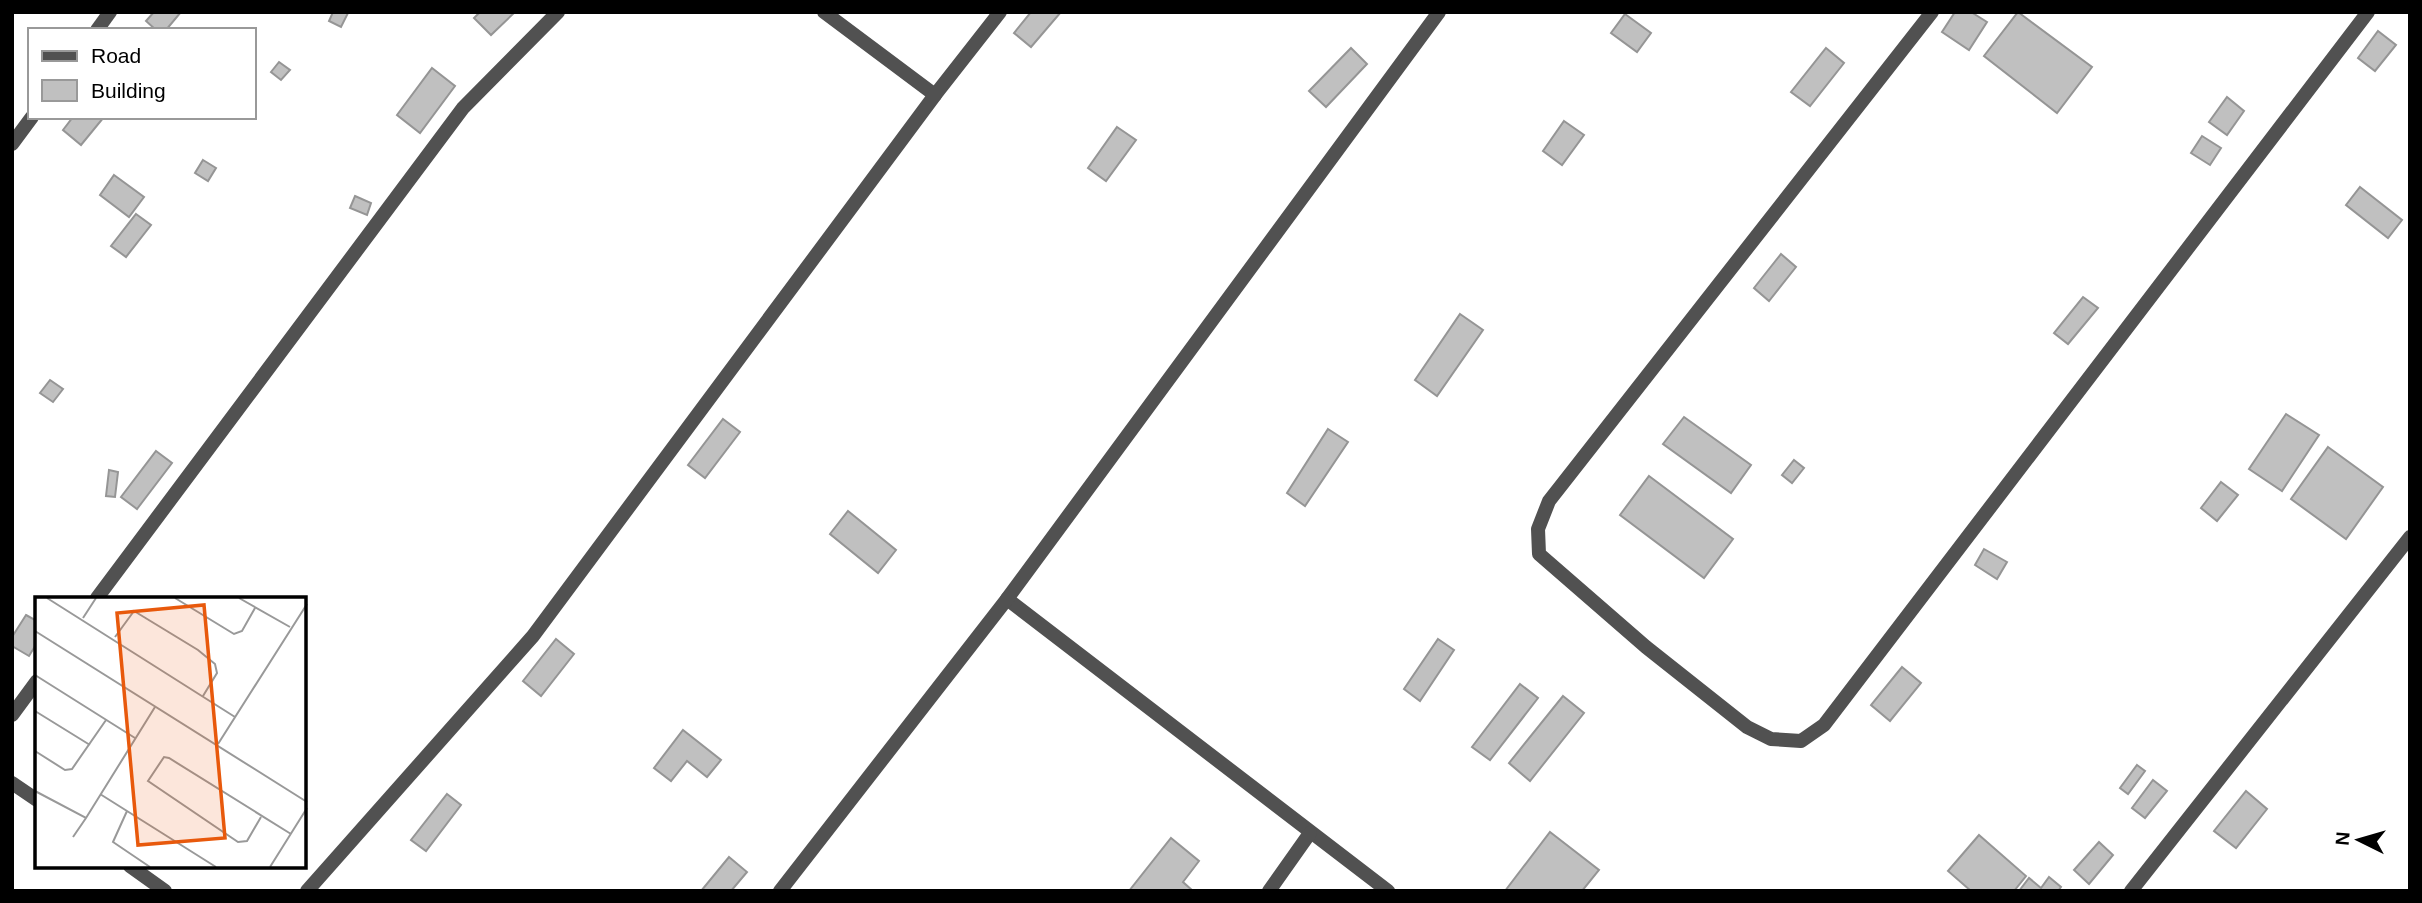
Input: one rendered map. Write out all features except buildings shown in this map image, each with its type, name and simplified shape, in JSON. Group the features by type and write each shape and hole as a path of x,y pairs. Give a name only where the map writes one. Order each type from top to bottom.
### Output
{"street":[{"path":"98,28 110,12"},
{"path":"98,597 463,108 558,12"},
{"path":"824,12 935,95"},
{"path":"307,891 533,636 935,95 1000,12"},
{"path":"780,891 1007,599 1439,12"},
{"path":"1932,12 1549,501 1538,529 1539,554 1646,647 1747,727 1772,739 1801,741 1825,725 2368,12"},
{"path":"12,144 31,119"},
{"path":"2131,891 2410,537"},
{"path":"1007,599 1388,891"},
{"path":"12,715 35,684"},
{"path":"12,783 35,799"},
{"path":"1269,891 1310,833"},
{"path":"133,868 165,891"}]}
